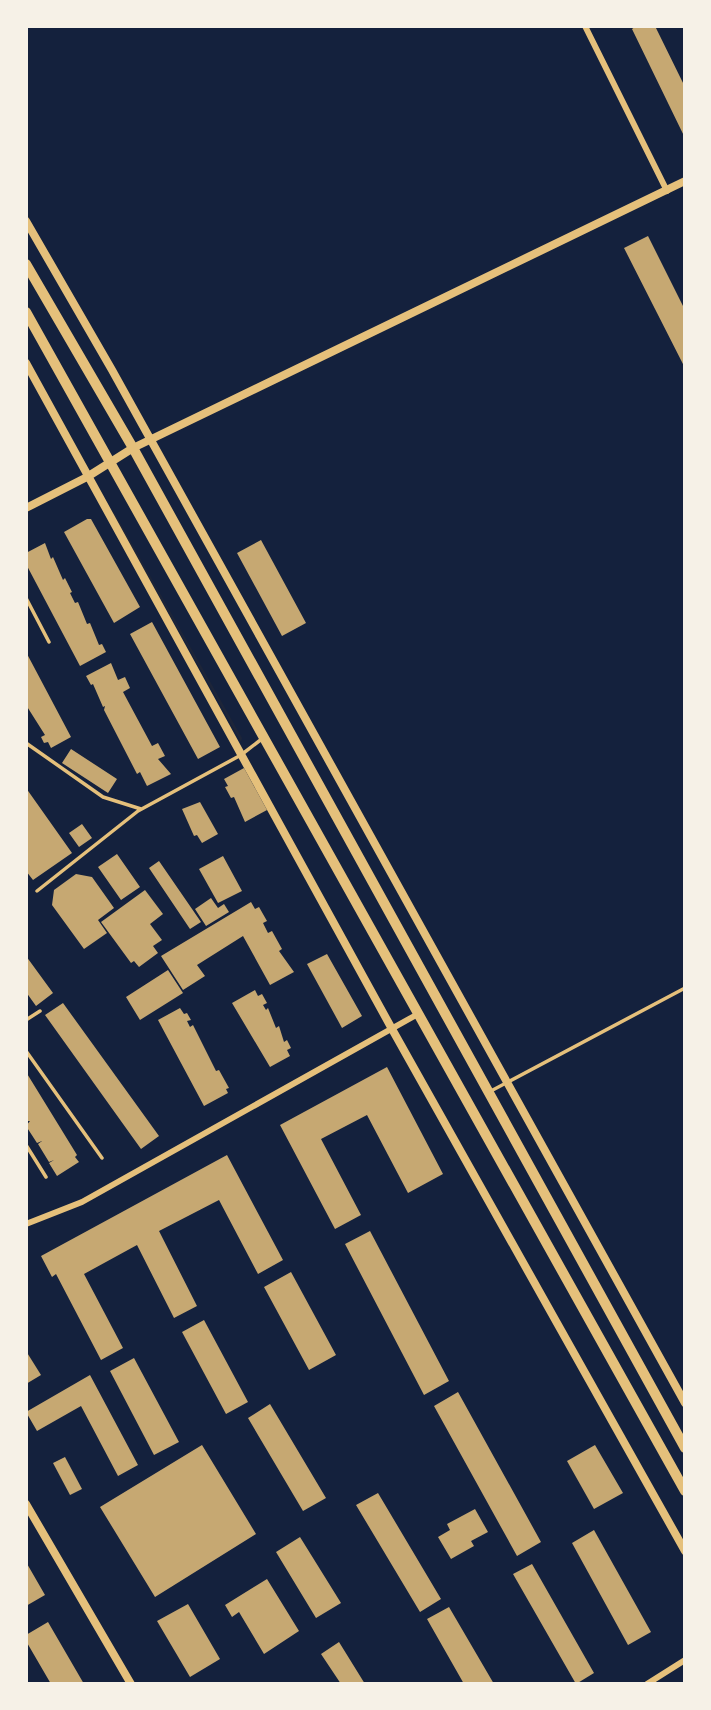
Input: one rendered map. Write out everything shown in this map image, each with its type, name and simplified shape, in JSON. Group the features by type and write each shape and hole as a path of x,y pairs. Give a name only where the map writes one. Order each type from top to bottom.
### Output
{"main road":[{"path":"26,264 133,448 685,1448"},
{"path":"26,312 685,1491"}],"street":[{"path":"585,26 667,191"},
{"path":"26,508 87,477 133,448 685,181"},
{"path":"26,221 685,1403"},
{"path":"26,363 392,1029 685,1551"},
{"path":"26,1224 82,1202 418,1013"},
{"path":"26,1504 131,1684"},
{"path":"647,1684 685,1660"}],"lane":[{"path":"26,598 49,642"},
{"path":"37,891 141,809 241,755 265,737"},
{"path":"26,743 103,797 141,809"},
{"path":"488,1093 685,988"},
{"path":"26,1020 40,1011"},
{"path":"26,1051 102,1158"},
{"path":"26,1145 46,1177"}],"shaded area":[{"path":"114,512 242,738 241,742 113,514"}],"building":[{"path":"636,26 655,26 685,87 685,138 632,29"},
{"path":"648,236 685,310 685,368 624,248"},
{"path":"91,519 140,607 114,623 64,532"},
{"path":"261,540 306,623 282,636 237,553"},
{"path":"45,543 51,559 53,557 63,580 65,578 72,592 70,593 75,603 78,602 87,624 90,623 99,645 102,644 106,652 80,666 26,564 26,553"},
{"path":"152,622 220,747 198,759 130,634"},
{"path":"26,652 71,737 51,748 48,742 44,743 41,737 45,735 26,705"},
{"path":"111,663 118,680 125,677 130,688 123,692 152,746 158,743 165,756 158,759 171,774 147,786 140,772 137,774 104,710 105,706 103,707 93,684 91,685 86,676"},
{"path":"71,749 117,779 108,793 62,763"},
{"path":"244,768 267,810 245,822 234,797 231,798 225,787 228,786 224,779"},
{"path":"26,788 72,853 33,880 26,871"},
{"path":"200,802 218,834 202,843 197,835 194,836 182,809"},
{"path":"82,824 92,838 79,847 69,833"},
{"path":"117,854 140,887 121,900 98,867"},
{"path":"223,856 242,891 218,903 199,869"},
{"path":"159,861 201,922 190,929 149,868"},
{"path":"76,874 92,877 114,908 98,920 107,933 84,949 52,905 54,890"},
{"path":"145,890 163,914 150,924 162,940 153,946 158,953 139,967 134,961 131,963 101,922"},
{"path":"211,898 218,908 224,904 229,912 206,926 195,909"},
{"path":"251,902 255,909 259,907 267,921 263,923 268,933 272,931 282,949 279,951 294,972 270,985 243,936 197,965 205,976 183,990 161,956"},
{"path":"327,954 362,1016 342,1028 307,964"},
{"path":"26,956 53,993 36,1006 26,992"},
{"path":"168,970 183,993 140,1020 126,997"},
{"path":"255,990 258,996 262,994 267,1003 263,1005 266,1010 268,1008 276,1028 279,1026 284,1042 287,1040 291,1048 287,1050 290,1056 270,1067 232,1003"},
{"path":"63,1003 159,1136 141,1149 45,1015"},
{"path":"180,1008 184,1014 187,1013 191,1020 187,1021 190,1027 193,1025 216,1071 219,1070 229,1088 226,1089 228,1093 204,1106 158,1020"},
{"path":"387,1067 443,1174 408,1193 367,1115 321,1139 361,1215 335,1229 280,1125"},
{"path":"26,1072 77,1155 75,1157 79,1162 57,1176 49,1163 54,1160 49,1162 38,1144 42,1141 37,1143 26,1126 30,1121 26,1121"},
{"path":"227,1155 283,1260 258,1274 219,1200 159,1231 197,1306 174,1318 137,1245 84,1274 123,1348 101,1360 56,1274 52,1277 41,1256"},
{"path":"370,1231 449,1381 424,1395 345,1244"},
{"path":"291,1272 336,1355 309,1370 264,1287"},
{"path":"204,1320 248,1402 226,1414 182,1332"},
{"path":"26,1351 41,1375 26,1384"},
{"path":"134,1358 179,1442 154,1455 110,1371"},
{"path":"90,1375 138,1465 118,1476 81,1406 37,1431 26,1412"},
{"path":"458,1392 541,1542 517,1556 434,1406"},
{"path":"270,1404 326,1498 303,1511 248,1418"},
{"path":"202,1445 256,1534 155,1597 100,1507"},
{"path":"595,1445 623,1493 594,1509 567,1461"},
{"path":"65,1457 82,1489 70,1495 53,1463"},
{"path":"378,1493 441,1599 420,1612 356,1505"},
{"path":"475,1509 488,1532 471,1541 474,1546 451,1559 438,1537 450,1530 447,1524"},
{"path":"594,1530 651,1632 628,1645 572,1543"},
{"path":"300,1537 341,1603 316,1618 276,1552"},
{"path":"26,1562 45,1595 26,1606"},
{"path":"532,1564 594,1673 576,1684 513,1574"},
{"path":"267,1579 299,1631 264,1654 239,1612 232,1617 225,1605"},
{"path":"188,1604 220,1659 190,1677 157,1621"},
{"path":"449,1607 494,1684 464,1684 427,1619"},
{"path":"48,1622 84,1684 51,1684 26,1641 26,1635"},
{"path":"339,1642 365,1684 341,1684 321,1654"}]}
